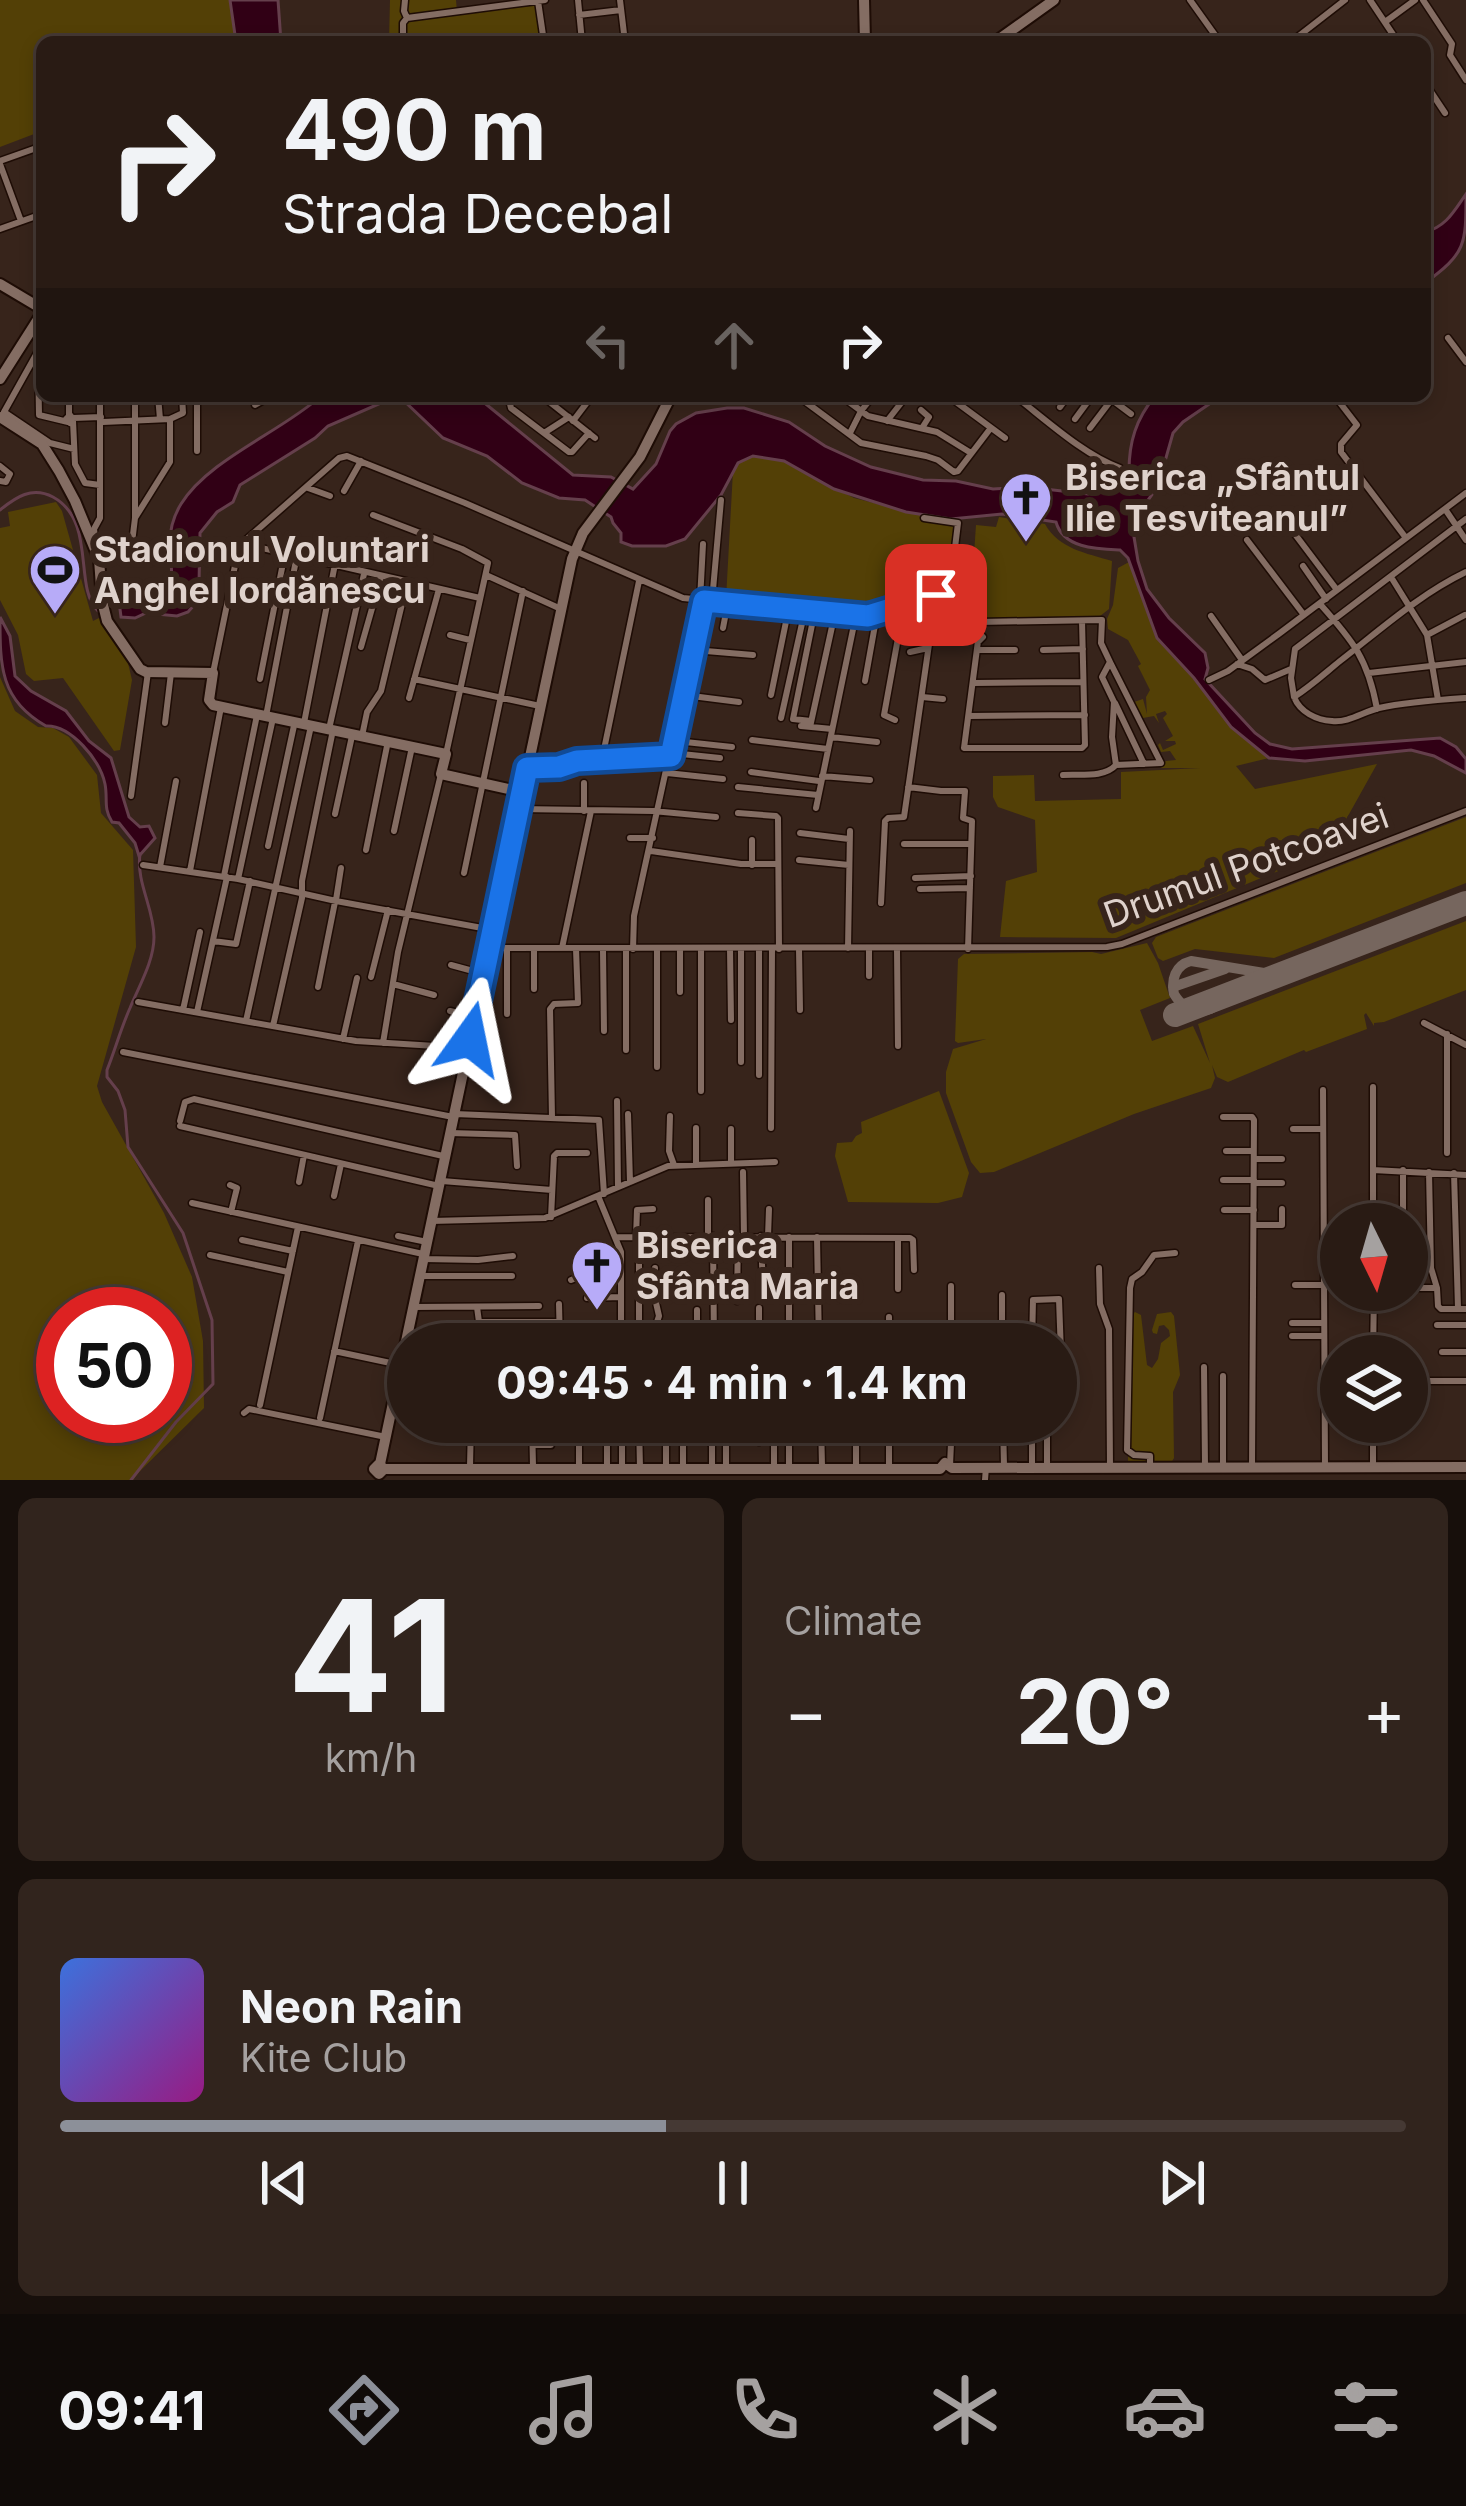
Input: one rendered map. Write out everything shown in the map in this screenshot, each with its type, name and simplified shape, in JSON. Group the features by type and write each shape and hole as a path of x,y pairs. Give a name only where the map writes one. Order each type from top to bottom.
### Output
{"street":[{"path":"404,0 407,18"},
{"path":"403,36 407,18 542,0 544,36"},
{"path":"578,0 582,36"},
{"path":"1007,36 1057,0"},
{"path":"1190,0 1216,36"},
{"path":"1300,36 1345,0"},
{"path":"1370,0 1394,36"},
{"path":"1385,22 1419,0 1452,44 1450,55 1466,80"},
{"path":"863,4 865,36"},
{"path":"580,15 621,5 624,36"},
{"path":"1431,92 1445,113"},
{"path":"20,221 0,163 36,148"},
{"path":"0,229 36,216"},
{"path":"0,284 36,306"},
{"path":"0,379 36,316"},
{"path":"1448,338 1466,362"},
{"path":"36,355 4,412 50,443 74,449"},
{"path":"39,402 39,415 134,420 170,419 183,412 182,402"},
{"path":"70,402 75,464 82,480 102,485"},
{"path":"100,402 100,521 93,532 104,556 116,556 130,546 135,518 135,402"},
{"path":"159,402 160,419"},
{"path":"197,402 197,451"},
{"path":"512,402 511,408 571,452 592,435 557,402"},
{"path":"544,433 571,419 587,402"},
{"path":"409,1323 574,552 640,457 668,402"},
{"path":"806,402 861,443 932,458 954,472 990,429"},
{"path":"849,402 868,416 945,435 971,453"},
{"path":"849,435 868,402"},
{"path":"887,421 902,402"},
{"path":"956,402 1005,438"},
{"path":"1023,402 1120,468"},
{"path":"1060,407 1064,402"},
{"path":"1076,419 1099,402"},
{"path":"1090,428 1102,402"},
{"path":"1111,402 1131,414"},
{"path":"1339,402 1357,425 1341,444 1341,452 1406,538"},
{"path":"921,410 929,417 922,428"},
{"path":"0,417 42,444 59,471 99,560 107,621 143,669 131,796"},
{"path":"135,518 170,462 170,419"},
{"path":"446,754 212,705 209,700 242,543 343,456 465,503 676,596 856,615 877,614 970,584 978,641 964,748 1084,747 1082,621"},
{"path":"344,490 361,461"},
{"path":"0,466 10,474 5,482 0,481"},
{"path":"308,488 330,496"},
{"path":"1209,680 1240,662 1466,493"},
{"path":"626,1050 634,916 705,601 721,500"},
{"path":"1445,509 1466,540"},
{"path":"1279,513 1337,590"},
{"path":"373,515 488,561 407,913 383,1043"},
{"path":"924,518 958,523 953,564 957,588"},
{"path":"1466,519 1295,649 1291,669 1294,699 1301,710 1339,722 1376,709 1466,698"},
{"path":"1247,540 1304,615"},
{"path":"242,543 480,598"},
{"path":"704,544 705,601"},
{"path":"260,679 285,553"},
{"path":"238,879 297,555"},
{"path":"246,1021 277,886 335,564"},
{"path":"1303,566 1370,673 1376,709"},
{"path":"1294,699 1411,607 1466,572"},
{"path":"273,1026 364,573"},
{"path":"487,574 562,609"},
{"path":"361,646 381,577"},
{"path":"1390,577 1427,635 1438,700"},
{"path":"602,759 639,580"},
{"path":"335,814 357,735 381,691 406,583"},
{"path":"409,698 440,589"},
{"path":"464,873 524,591"},
{"path":"881,903 885,821 903,818 936,595"},
{"path":"723,628 728,602"},
{"path":"896,720 884,715 904,605"},
{"path":"771,695 790,607"},
{"path":"781,718 805,609"},
{"path":"815,610 793,719 877,742"},
{"path":"807,724 835,613"},
{"path":"865,681 877,614"},
{"path":"816,808 856,615"},
{"path":"1211,616 1240,662 1265,680 1291,669"},
{"path":"1427,635 1465,616"},
{"path":"978,622 1102,621 1101,643 1161,760 1159,764 1116,765 1097,774 1063,775"},
{"path":"450,635 470,640"},
{"path":"978,641 1015,650"},
{"path":"910,652 928,648"},
{"path":"1043,650 1083,649"},
{"path":"694,650 753,656"},
{"path":"1110,662 1102,677 1144,764"},
{"path":"1370,673 1466,662"},
{"path":"143,669 213,674"},
{"path":"165,723 171,672"},
{"path":"414,679 541,706"},
{"path":"973,683 1085,682"},
{"path":"685,695 739,702"},
{"path":"921,697 943,699"},
{"path":"1114,701 1116,765"},
{"path":"190,871 221,707"},
{"path":"967,716 1085,715"},
{"path":"197,1012 265,716"},
{"path":"268,846 303,723"},
{"path":"674,740 732,747"},
{"path":"752,740 828,749"},
{"path":"366,850 388,741"},
{"path":"394,831 412,746"},
{"path":"527,768 671,755 720,758"},
{"path":"752,772 870,780"},
{"path":"667,773 723,778"},
{"path":"441,774 522,791"},
{"path":"160,867 176,782"},
{"path":"562,949 587,811 584,784"},
{"path":"739,787 818,795"},
{"path":"908,787 964,790 963,817 972,821 968,949"},
{"path":"519,809 659,811 716,818"},
{"name":"Drumul Potcoavei","path":"489,948 968,949 1122,944 1466,811"},
{"path":"738,813 778,817 771,1128"},
{"path":"800,833 850,835 848,948"},
{"path":"630,838 653,838"},
{"path":"752,840 752,865"},
{"path":"923,840 972,842"},
{"path":"904,844 972,842"},
{"path":"650,850 752,865 778,864"},
{"path":"799,860 849,866"},
{"path":"142,865 277,886 493,930"},
{"path":"317,987 341,868"},
{"path":"915,878 971,877"},
{"path":"213,941 236,944 250,881"},
{"path":"920,889 970,888"},
{"path":"371,977 388,910"},
{"path":"183,1010 200,932"},
{"path":"507,949 507,1014"},
{"path":"534,949 534,989"},
{"path":"552,1117 551,1007 578,1003 576,949"},
{"path":"603,949 604,1031"},
{"path":"657,949 658,1067"},
{"path":"680,949 680,992"},
{"path":"701,949 701,1091"},
{"path":"730,949 730,1019"},
{"path":"741,949 741,1062"},
{"path":"759,949 760,1076"},
{"path":"800,949 800,1010"},
{"path":"869,949 869,976"},
{"path":"897,949 898,1046"},
{"path":"452,965 484,974"},
{"path":"343,1039 356,978"},
{"path":"393,984 434,995"},
{"path":"138,1002 343,1039 468,1048"},
{"path":"450,1011 475,1017"},
{"path":"1424,1023 1466,1045"},
{"path":"1447,1034 1447,1153"},
{"path":"123,1052 454,1116 599,1120 601,1195 621,1261 621,1323"},
{"path":"1373,1087 1373,1203"},
{"path":"1323,1090 1323,1203"},
{"path":"445,1157 191,1099 185,1102 180,1124 440,1183 552,1190"},
{"path":"617,1101 618,1187"},
{"path":"628,1114 630,1182"},
{"path":"670,1116 669,1151 674,1165"},
{"path":"1223,1118 1253,1118 1252,1467"},
{"path":"696,1128 696,1164"},
{"path":"731,1129 731,1163"},
{"path":"1293,1129 1323,1129"},
{"path":"450,1133 515,1135 517,1166"},
{"path":"1226,1151 1282,1159"},
{"path":"551,1216 555,1154 586,1153"},
{"path":"299,1182 304,1155"},
{"path":"431,1221 529,1220 551,1216 674,1165 775,1162"},
{"path":"334,1196 341,1163"},
{"path":"1372,1170 1466,1174"},
{"path":"1403,1170 1403,1203"},
{"path":"737,1301 743,1172"},
{"path":"1430,1172 1431,1268 1438,1309 1462,1309 1454,1173"},
{"path":"1223,1180 1282,1183"},
{"path":"230,1185 237,1188 231,1212"},
{"path":"708,1200 712,1323"},
{"path":"192,1203 358,1241 478,1260 513,1256"},
{"path":"639,1323 637,1210 652,1209"},
{"path":"763,1289 769,1209"},
{"path":"1254,1225 1282,1225 1282,1209"},
{"path":"1224,1210 1254,1210"},
{"path":"260,1405 298,1227"},
{"path":"398,1236 425,1252"},
{"path":"788,1237 789,1323"},
{"path":"818,1237 819,1323"},
{"path":"616,1238 912,1238 914,1270"},
{"path":"898,1238 898,1289"},
{"path":"242,1240 293,1251"},
{"path":"320,1418 358,1241"},
{"path":"1150,1467 1150,1456 1127,1450 1130,1288 1132,1279 1154,1255 1175,1253"},
{"path":"210,1255 288,1272"},
{"path":"571,1280 621,1261"},
{"path":"655,1268 657,1323"},
{"path":"1100,1268 1100,1304 1108,1329 1105,1472"},
{"path":"419,1276 512,1276"},
{"path":"1295,1286 1320,1285"},
{"path":"951,1286 951,1323"},
{"path":"1428,1288 1437,1288"},
{"path":"1002,1295 1002,1323"},
{"path":"587,1298 621,1298"},
{"path":"1033,1323 1034,1300 1060,1300 1060,1323"},
{"path":"559,1304 559,1323"},
{"path":"413,1307 539,1306"},
{"path":"477,1307 479,1322 556,1322"},
{"path":"759,1308 759,1323"},
{"path":"697,1310 697,1323"},
{"path":"1324,1311 1324,1335"},
{"path":"889,1317 889,1323"},
{"path":"1292,1323 1324,1323"},
{"path":"1437,1325 1466,1325"},
{"path":"1292,1336 1320,1336"},
{"path":"334,1351 387,1362"},
{"path":"1442,1352 1466,1352"},
{"path":"1204,1367 1205,1467"},
{"path":"1223,1376 1223,1467"},
{"path":"1429,1381 1466,1381"},
{"path":"244,1413 249,1409 386,1437"},
{"path":"387,1432 392,1473 470,1469 514,1475 533,1469 586,1473 712,1468 749,1474 774,1468 888,1472 947,1467 986,1474 1004,1467 1032,1467 1128,1474 1150,1467 1223,1467 1238,1474 1252,1467 1298,1473 1325,1467 1466,1467"},
{"path":"470,1469 471,1443"},
{"path":"533,1469 533,1445 551,1443"},
{"path":"582,1443 586,1473"},
{"path":"614,1443 624,1472"},
{"path":"624,1472 633,1443"},
{"path":"666,1443 666,1468"},
{"path":"683,1443 683,1468"},
{"path":"712,1443 712,1468"},
{"path":"774,1443 774,1468"},
{"path":"789,1443 789,1468"},
{"path":"856,1443 856,1468"},
{"path":"947,1467 950,1443"},
{"path":"1003,1443 1004,1467"},
{"path":"1032,1443 1032,1467"},
{"path":"1325,1443 1325,1467"},
{"path":"1373,1443 1373,1466"}],"shaded area":[{"path":"0,0 230,0 235,36 36,36 36,133 0,147"},
{"path":"230,0 278,0 281,36 235,36"},
{"path":"390,0 456,0 457,12 536,4 540,36 389,36"},
{"path":"1466,194 1461,246 1431,278 1431,230"},
{"path":"313,402 383,402 328,426 240,485 233,502 217,512 200,533 199,584 188,612 121,617 120,609 129,601 141,601 141,593 151,590 157,597 168,587 172,525 193,488"},
{"path":"405,402 483,402 573,475 611,477 633,489 656,464 676,424 696,413 744,408 789,422 825,446 871,467 923,480 1088,494 1121,481 1129,471 1135,431 1151,402 1212,402 1173,433 1158,486 1141,510 1134,537 1147,589 1205,653 1205,679 1270,744 1292,749 1440,738 1466,759 1466,773 1411,750 1305,761 1269,758 1231,727 1157,638 1128,558 1120,550 1073,542 1056,522 1002,514 951,519 906,512 834,489 784,461 753,456 738,463 721,495 685,539 666,546 632,546 621,542 611,517 585,500 559,498 522,483 487,456 443,438"},
{"path":"753,456 784,461 854,498 953,523 950,587 868,612 726,599 733,471"},
{"path":"56,502 93,621 101,617 133,660 128,663 132,680 120,750 114,751 63,678 34,681 26,674 18,635 0,600 0,528 10,526 8,512"},
{"path":"999,517 1045,524 1065,545 1112,561 1109,609 1095,620 977,621 972,583 976,525 996,527"},
{"path":"1129,562 1157,638 1231,727 1269,758 1236,766 1255,789 1377,764 1329,850 1116,938 1000,937 1006,881 1037,872 1035,820 998,807 993,776 1034,775 1035,801 1121,799 1121,772 1200,768 1161,768 1166,761 1176,760 1170,751 1161,752 1158,745 1163,750 1176,744 1165,741 1173,736 1163,718 1167,714 1156,714 1159,723 1154,716 1143,718 1134,702 1143,699 1147,714 1150,690 1141,664 1128,640 1108,629 1118,568"},
{"path":"0,617 10,636 15,676 66,711 89,741 111,758 129,817 140,827 149,826 155,838 139,856 135,843 109,817 105,784 91,755 65,731 31,716 11,693 2,666"},
{"path":"0,677 15,711 38,727 53,728 69,737 97,775 101,813 133,850 136,947 97,1086 192,1277 203,1341 204,1408 192,1420 192,1287 36,1287 36,1443 168,1443 133,1480 0,1480"},
{"path":"1466,817 1466,883 1274,958 1195,949 1163,961 1158,958 1152,943 1156,937"},
{"path":"1466,921 1466,990 1374,1026 1366,1013 1367,1029 1228,1082 1217,1077 1212,1065 1211,1088 994,1172 980,1173 971,1162 946,1093 953,1049 986,1039 955,1041 958,959 964,954 1101,954 1147,943 1170,998 1140,1010 1152,1041 1193,1026 1210,1063 1198,1024"},
{"path":"939,1091 969,1173 962,1197 938,1203 848,1202 835,1156 837,1143 852,1142 862,1133 861,1122"},
{"path":"1171,1312 1174,1316 1180,1375 1173,1392 1171,1463 1128,1461 1131,1316 1141,1315 1147,1365 1152,1368 1161,1343 1170,1336 1164,1325 1153,1333 1157,1314"}],"waterway":[{"path":"0,510 31,493 53,497 67,508 80,538 87,587 98,611"},
{"path":"131,1480 213,1384 212,1320 183,1233 128,1147 125,1110 107,1077 153,946 140,854"}],"taxiway":[{"path":"1227,995 1214,1007 1193,1010 1174,994 1175,974 1191,961 1285,972"},
{"path":"1173,987 1225,969"}],"runway":[{"path":"1175,1015 1466,903"}],"place":[{"name":"Biserica „Sfântul Ilie Tesviteanul”","path":"1026,544"},
{"name":"Stadionul Voluntari Anghel Iordănescu","path":"55,616"},
{"name":"Biserica Sfânta Maria","path":"597,1312"}],"route":[{"path":"470,1039 527,768 671,756 704,601 868,616 936,595"}]}
